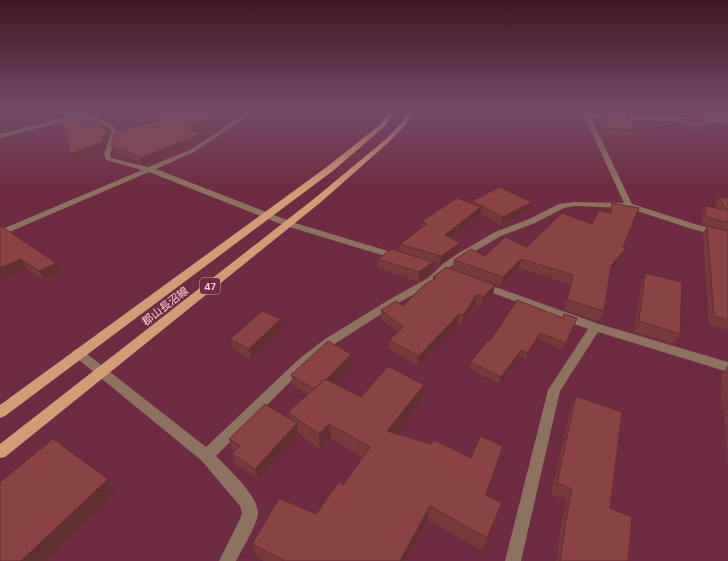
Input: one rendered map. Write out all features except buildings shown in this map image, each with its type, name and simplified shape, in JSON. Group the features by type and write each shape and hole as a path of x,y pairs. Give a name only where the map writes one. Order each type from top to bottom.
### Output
{"main road":[{"name":"郡山長沼線","path":"0,412 370,137"},
{"name":"郡山長沼線","path":"0,452 289,224 391,137"}],"street":[{"path":"113,137 107,154 108,159 150,170 289,224 406,259"},
{"path":"0,233 192,152 214,137"},
{"path":"597,137 629,206"},
{"path":"446,272 447,265 498,234 532,221 562,206 619,204 695,227 728,235"},
{"path":"428,266 446,272"},
{"path":"207,456 303,362 329,342 396,300 446,272"},
{"path":"472,281 595,327 728,367"},
{"path":"513,561 554,390 595,327"},
{"path":"78,353 207,456 247,502 249,509 248,520 227,561"}]}
